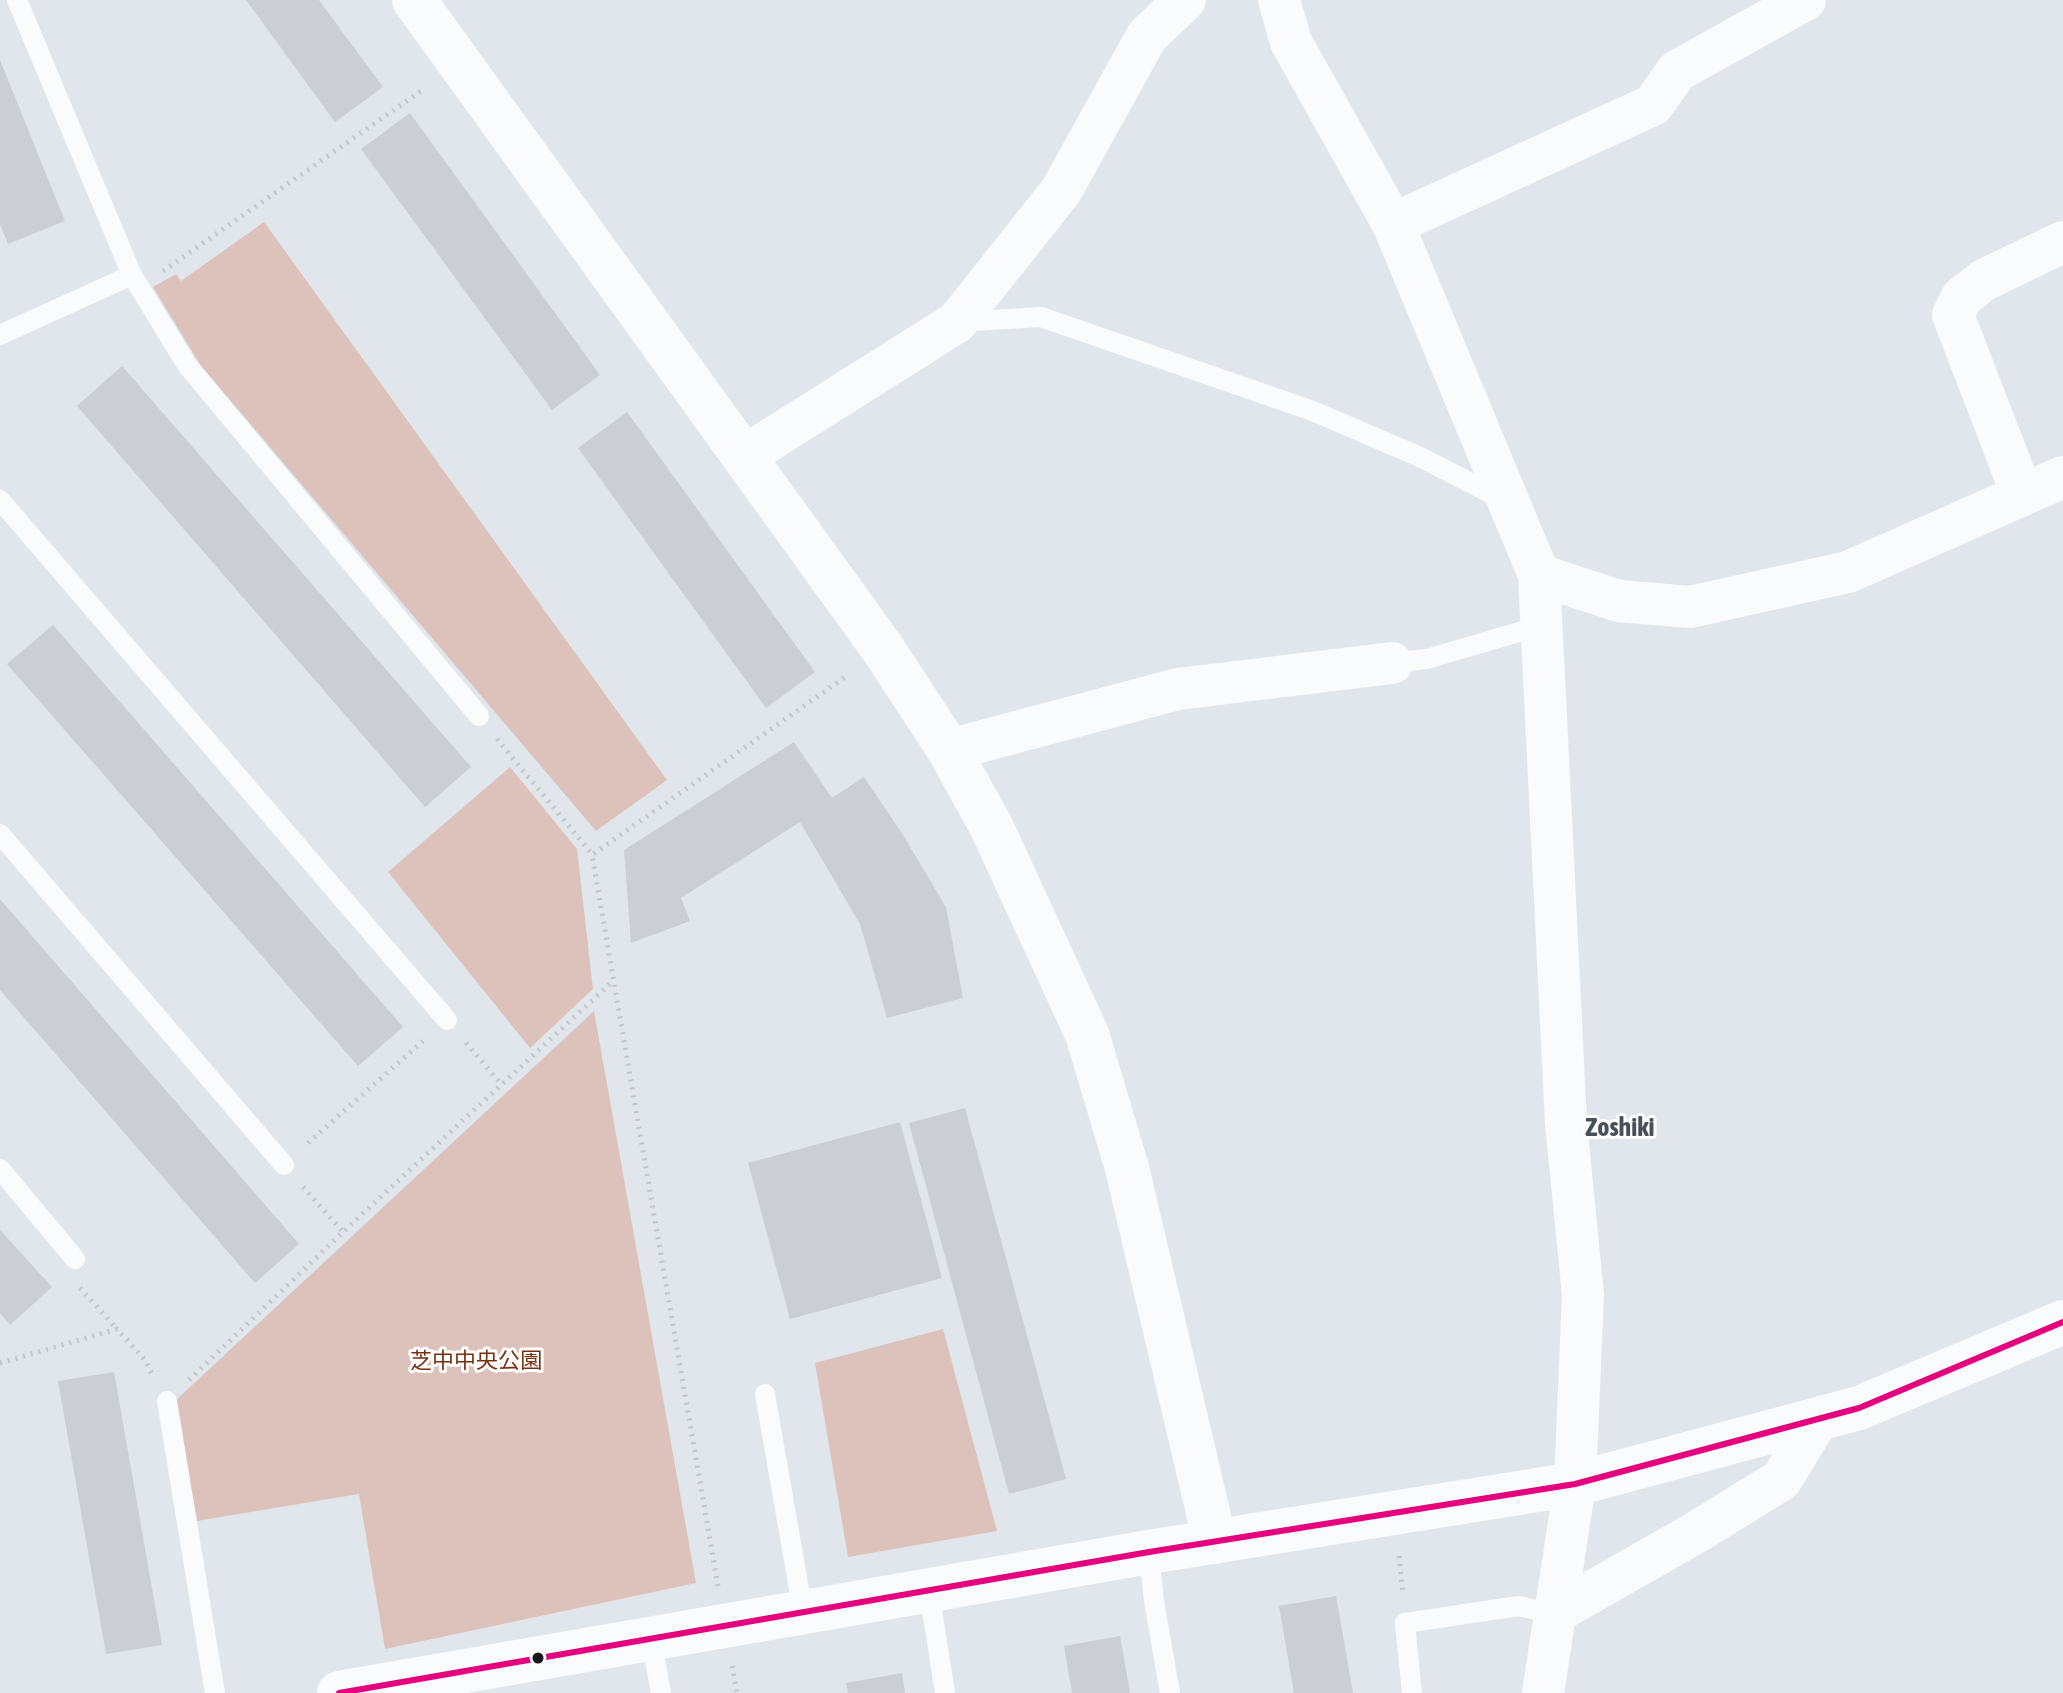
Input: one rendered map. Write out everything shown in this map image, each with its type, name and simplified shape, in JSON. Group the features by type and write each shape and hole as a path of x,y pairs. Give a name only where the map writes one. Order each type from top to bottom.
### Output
{"street":[{"path":"414,0 883,649 949,750 992,828 1087,1034 1127,1168 1215,1542"},
{"path":"743,457 957,322 1061,191 1147,36 1185,0"},
{"path":"1279,0 1291,42 1393,224 1539,575 1566,1123 1583,1295 1575,1484 1543,1693"},
{"path":"1393,224 1653,105 1677,71 1805,0"},
{"path":"2022,494 1953,315 1962,297 1984,280 2063,242"},
{"path":"1539,575 1619,601 1690,607 1848,572 2063,477"},
{"path":"949,750 1178,689 1392,663"},
{"path":"339,1693 434,1685 651,1638 1149,1552 1575,1484 1859,1408 2063,1322"},
{"path":"1553,1614 1781,1480 1819,1418"}],"lane":[{"path":"17,0 136,281 187,365 479,716"},
{"path":"0,335 136,281"},
{"path":"957,322 1041,317 1313,411 1420,457 1509,502"},
{"path":"0,500 447,1020"},
{"path":"1392,663 1427,659 1543,625"},
{"path":"0,834 284,1165"},
{"path":"0,1169 75,1259"},
{"path":"765,1394 803,1612"},
{"path":"167,1401 215,1693"},
{"path":"1149,1552 1170,1693"},
{"path":"929,1590 945,1693"},
{"path":"1412,1693 1405,1623 1519,1606 1553,1614"},
{"path":"651,1638 661,1693"}],"path":[{"path":"136,281 425,89"},
{"path":"592,855 849,674"},
{"path":"479,716 592,855 737,1693"},
{"path":"75,1259 71,1277 145,1360 167,1401 613,980"},
{"path":"343,1232 284,1165 447,1020 502,1085"},
{"path":"0,1363 117,1329"}],"green space":[{"path":"264,222 667,780 596,831 201,366 153,287 176,274 181,281"},
{"path":"510,767 577,849 593,989 530,1048 388,872"},
{"name":"芝中中央公園","path":"594,1011 696,1583 385,1649 359,1494 197,1521 175,1401"},
{"path":"943,1329 997,1531 848,1557 815,1363"}],"building":[{"path":"246,0 319,0 383,87 335,122"},
{"path":"0,60 65,221 8,244 0,224"},
{"path":"410,113 600,375 552,410 361,149"},
{"path":"122,366 471,767 425,807 77,406"},
{"path":"627,412 815,672 766,708 578,448"},
{"path":"53,625 403,1027 358,1066 7,664"},
{"path":"794,742 832,798 864,777 903,835 946,907 963,998 887,1018 860,924 800,822 681,898 690,921 631,943 624,850"},
{"path":"0,899 299,1244 255,1283 0,990"},
{"path":"965,1108 1066,1479 1009,1494 909,1123"},
{"path":"900,1122 942,1278 790,1319 748,1163"},
{"path":"0,1230 52,1287 10,1325 0,1313"},
{"path":"114,1372 162,1645 106,1654 58,1381"},
{"path":"1336,1596 1353,1693 1294,1693 1279,1606"},
{"path":"1120,1636 1130,1693 1072,1693 1064,1646"},
{"path":"902,1673 905,1693 848,1693 846,1683"}],"transit line":[{"path":"339,1693 1149,1552 1575,1484 1859,1408 2063,1322"}],"district":[{"name":"Zoshiki","path":"1620,1128"}]}
